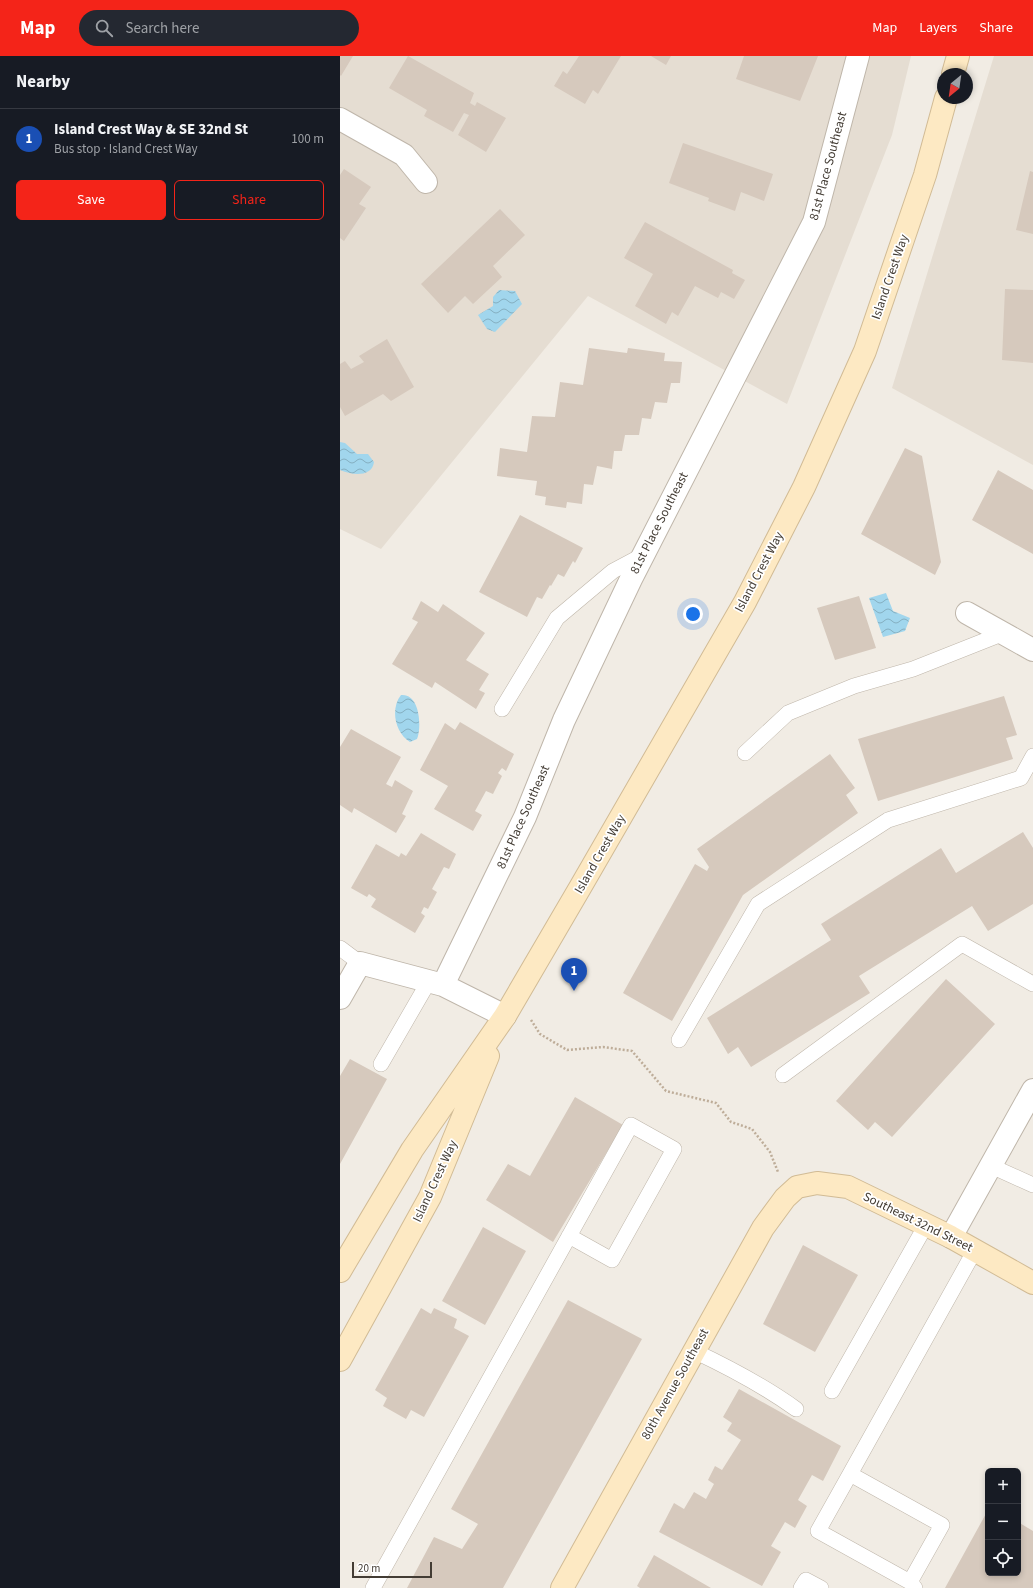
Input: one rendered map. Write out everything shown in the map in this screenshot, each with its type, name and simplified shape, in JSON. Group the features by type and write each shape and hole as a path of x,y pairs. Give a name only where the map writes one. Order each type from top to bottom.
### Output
{"main road":[{"path":"955,68 958,56"},
{"name":"Island Crest Way","path":"340,1271 412,1150 505,1016 744,602 804,487 865,351 925,175 944,104"},
{"name":"Island Crest Way","path":"340,1360 430,1197 505,1016"},
{"name":"Southeast 32nd Street","path":"797,1187 817,1183 848,1187 951,1237 1033,1283"},
{"name":"80th Avenue Southeast","path":"562,1588 763,1228 785,1198 797,1187"}],"street":[{"name":"81st Place Southeast","path":"436,984 522,823 564,720 643,554 814,222 858,56"},
{"path":"340,119 404,155 426,182"},
{"path":"967,613 1033,650"},
{"path":"340,998 360,963 436,984 505,1016"},
{"path":"951,1237 1033,1090"}],"lane":[{"path":"502,709 557,618 613,571 643,554"},
{"path":"745,753 788,712 854,686 914,669 1004,633"},
{"path":"679,1040 758,904 888,820 1021,778 1033,756"},
{"path":"783,1075 962,944 1033,984"},
{"path":"340,948 360,963"},
{"path":"381,1064 436,984"},
{"path":"373,1588 569,1236 631,1125 674,1149 612,1260 569,1236"},
{"path":"991,1166 1033,1185"},
{"path":"832,1391 926,1225"},
{"path":"850,1474 942,1525 912,1585 818,1530 975,1250"},
{"path":"694,1351 732,1369 769,1390 796,1409"},
{"path":"801,1588 806,1580 821,1588"}],"path":[{"path":"516,997 540,1034 567,1050 603,1047 632,1051 666,1091 716,1103 731,1122 752,1129 770,1152 778,1174 797,1187"}],"shaded area":[{"path":"340,56 911,56 892,135 787,404 588,296 381,549 340,529"},
{"path":"994,56 1033,56 1033,465 892,388"}],"water":[{"path":"499,290 515,291 522,304 495,332 487,329 478,315 493,306 493,297"},
{"path":"340,442 345,443 357,454 368,454 374,462 369,471 355,474 340,470"},
{"path":"886,593 893,611 910,618 905,631 883,637 869,598"},
{"path":"401,695 412,699 418,712 419,734 417,739 410,742 401,733 396,720 396,707"}],"building":[{"path":"340,56 353,56 341,76 340,75"},
{"path":"408,56 474,93 470,103 475,106 477,102 506,118 486,152 458,135 469,115 464,113 453,132 424,116 427,110 389,88"},
{"path":"579,56 621,56 598,94 593,90 585,104 554,86 563,71 567,74"},
{"path":"651,56 671,56 666,65"},
{"path":"744,56 818,56 800,101 736,79"},
{"path":"683,143 773,174 764,201 741,192 735,211 708,201 709,198 669,183"},
{"path":"344,169 371,187 359,204 366,208 344,241 340,238 340,175"},
{"path":"1030,171 1033,172 1033,234 1016,230"},
{"path":"500,209 525,235 493,266 502,277 473,304 465,296 448,313 421,284"},
{"path":"645,222 733,270 732,273 745,280 734,299 721,292 718,298 695,286 678,316 672,312 666,324 635,306 653,274 624,258"},
{"path":"1005,289 1033,290 1033,363 1002,360"},
{"path":"387,339 414,387 391,401 383,394 345,416 340,407 340,364 345,361 351,369 364,362 359,356"},
{"path":"589,348 627,353 628,348 665,353 664,361 682,362 680,383 671,383 667,403 655,402 651,419 642,418 639,435 625,435 622,451 614,451 612,469 597,466 593,485 584,484 582,504 567,502 566,508 545,505 546,497 535,495 537,481 497,476 500,448 527,452 532,416 555,417 560,382 583,385"},
{"path":"905,448 922,456 941,562 935,575 861,534"},
{"path":"998,470 1033,490 1033,554 972,520"},
{"path":"520,515 583,548 575,563 573,561 564,577 558,574 542,599 537,597 527,617 479,592"},
{"path":"859,596 876,648 835,660 817,608"},
{"path":"421,601 438,612 443,604 485,633 466,660 489,674 479,690 485,693 476,709 435,682 432,688 392,664 418,622 412,619"},
{"path":"1004,696 1017,735 1006,738 1013,759 878,801 858,739"},
{"path":"460,722 514,754 506,771 502,768 498,773 502,776 493,794 486,791 475,811 482,815 473,831 434,809 448,786 420,770 445,723 455,730"},
{"path":"351,729 401,757 386,784 392,787 395,780 413,791 402,814 406,816 396,833 354,808 352,813 340,805 340,747"},
{"path":"830,754 855,788 846,795 858,813 743,895 672,1021 623,993 695,864 707,871 709,867 697,849"},
{"path":"1023,832 1033,848 1033,904 988,931 972,906 859,976 870,993 751,1067 738,1047 728,1054 707,1018 831,940 821,924 941,848 956,873"},
{"path":"421,833 456,854 449,869 444,867 432,889 437,892 428,909 424,907 421,913 425,916 415,933 371,907 376,899 369,894 367,897 351,888 376,844 399,857 401,853 406,856"},
{"path":"946,979 995,1024 892,1137 875,1122 868,1130 836,1101"},
{"path":"350,1059 387,1079 340,1164 340,1076"},
{"path":"575,1097 623,1125 553,1242 486,1200 508,1164 530,1176"},
{"path":"483,1227 526,1251 485,1325 442,1301"},
{"path":"803,1245 858,1275 815,1352 763,1324"},
{"path":"568,1300 642,1339 503,1588 407,1588 434,1537 462,1549 478,1524 451,1509"},
{"path":"421,1308 431,1314 434,1308 457,1319 454,1328 469,1336 424,1417 411,1410 406,1419 383,1406 387,1398 375,1390"},
{"path":"739,1389 841,1446 823,1481 812,1475 798,1500 807,1506 795,1528 785,1522 771,1546 781,1552 762,1586 659,1532 674,1503 684,1509 694,1492 706,1499 714,1484 708,1480 715,1466 722,1470 741,1440 727,1431 732,1423 723,1417"},
{"path":"985,1515 985,1576 1021,1576 1021,1524 1033,1531 1033,1588 945,1588"},
{"path":"654,1555 711,1588 640,1588 637,1586"}],"place":[{"name":"Island Crest Way & SE 32nd St","path":"574,991"}]}
